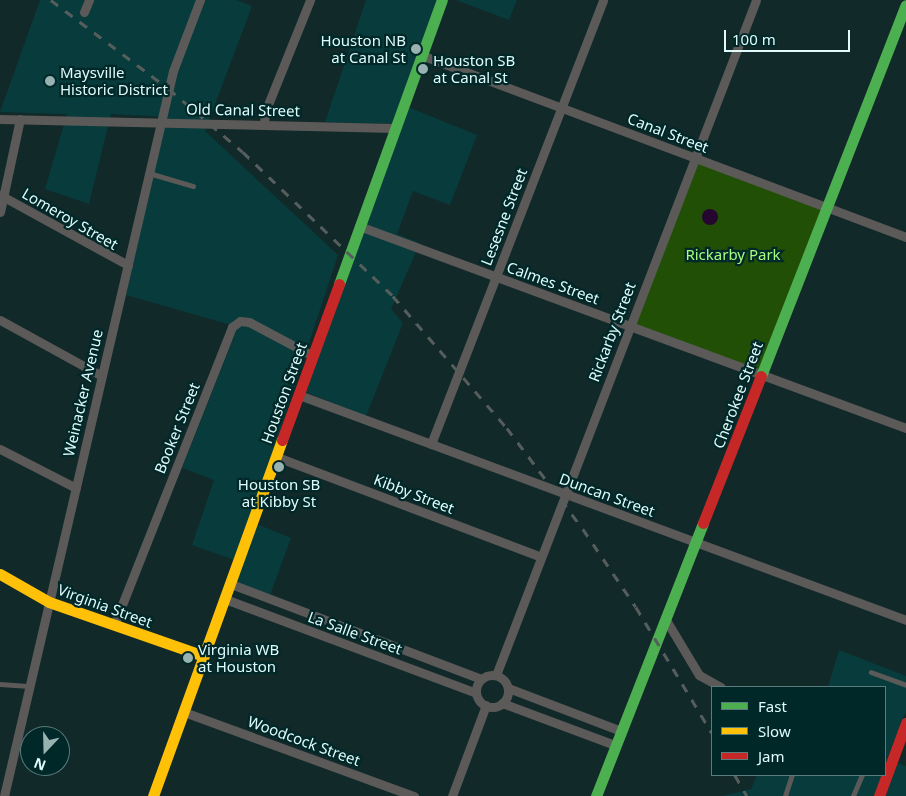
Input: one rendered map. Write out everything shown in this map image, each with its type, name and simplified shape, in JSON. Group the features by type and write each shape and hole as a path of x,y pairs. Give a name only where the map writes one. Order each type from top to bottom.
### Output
{"street":[{"path":"84,12 89,0"},
{"name":"Weinacker Avenue","path":"4,796 76,488 100,375 128,265 173,71 200,0"},
{"path":"264,124 265,112 310,0"},
{"name":"Houston Street","path":"153,796 442,0"},
{"name":"Lesesne Street","path":"431,444 603,0"},
{"name":"Rickarby Street","path":"496,675 756,0"},
{"name":"Cherokee Street","path":"596,796 697,544 906,4"},
{"name":"Canal Street","path":"421,55 906,236"},
{"name":"Old Canal Street","path":"0,118 395,128"},
{"path":"0,212 20,119"},
{"name":"Lomeroy Street","path":"2,196 128,265"},
{"name":"Calmes Street","path":"359,226 906,428"},
{"path":"0,320 100,375"},
{"name":"Booker Street","path":"114,625 232,327 240,321 249,322 313,356"},
{"name":"Duncan Street","path":"299,395 906,620"},
{"path":"0,450 76,488"},
{"name":"Kibby Street","path":"277,457 541,557"},
{"name":"Virginia Street","path":"0,574 49,602 204,656"},
{"name":"La Salle Street","path":"231,584 480,679"},
{"name":"La Salle Street","path":"225,599 476,693"},
{"path":"666,620 699,675 719,686"},
{"path":"365,651 370,637"},
{"path":"486,705 476,693 480,679 496,675 508,688 621,731"},
{"path":"502,703 508,688"},
{"path":"486,705 502,703 615,746"},
{"path":"452,796 486,705"},
{"name":"Woodcock Street","path":"184,712 414,796"},
{"path":"886,772 889,755 906,725"},
{"path":"879,796 885,776"}],"lane":[{"path":"150,173 193,186"},
{"path":"871,672 906,685"},
{"path":"0,684 30,686"},
{"path":"786,796 783,795 792,776"},
{"path":"853,796 862,776"}],"shaded area":[{"path":"40,0 236,0 252,6 205,131 338,255 250,521 291,538 270,595 236,582 243,563 192,545 214,480 182,468 238,327 126,295 167,117 111,114 89,204 45,189 67,114 0,112"},
{"path":"366,0 446,0 408,107 477,135 450,205 413,191 397,234 420,243 391,309 403,323 366,416 305,392 400,124 325,122"},
{"path":"456,0 517,0 509,20"},
{"path":"710,209 716,211 718,217 716,223 710,225 704,223 702,217 704,211"},
{"path":"839,650 906,676 906,712 887,759 906,766 906,796 722,796 751,789 757,776 886,776 886,686 828,686"}],"green space":[{"name":"Rickarby Park","path":"695,158 827,206 766,375 633,327"}],"railway":[{"path":"51,0 169,89 243,152 393,296 507,428 583,529 636,607 711,731"},
{"path":"736,776 747,796"}],"traffic: fast":[{"path":"339,284 442,0"},
{"path":"761,376 906,5"},
{"path":"596,796 703,523"}],"traffic: slow":[{"path":"153,796 282,440"},
{"path":"0,574 49,602 204,656"}],"traffic: jam":[{"path":"282,440 339,284"},
{"path":"703,523 761,376"},
{"path":"879,796 906,723"}],"place":[{"name":"Houston NB at Canal St","path":"416,49"},
{"name":"Houston SB at Canal St","path":"423,69"},
{"name":"Maysville Historic District","path":"50,81"},
{"name":"Houston SB at Kibby St","path":"279,467"},
{"name":"Virginia WB at Houston","path":"188,658"}]}
